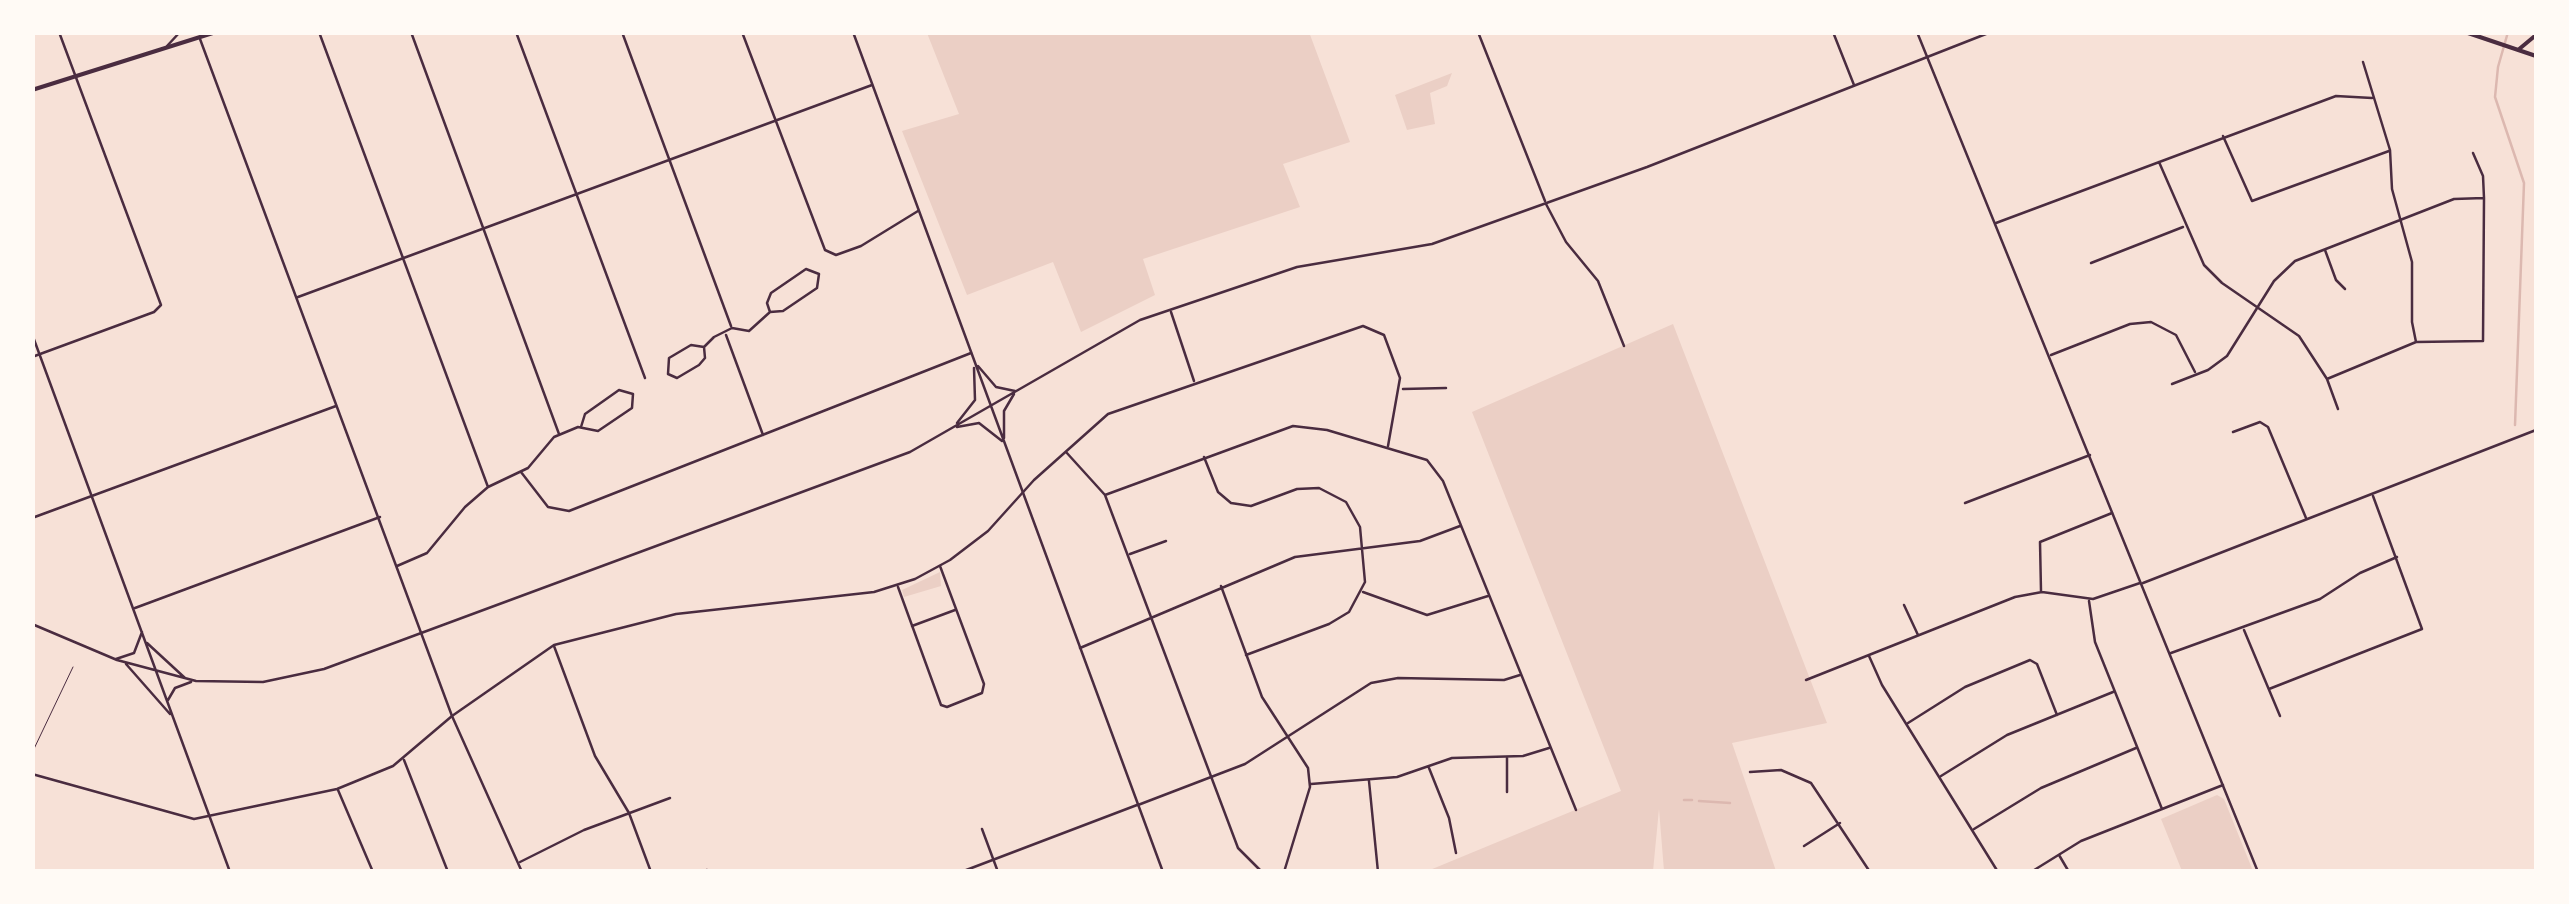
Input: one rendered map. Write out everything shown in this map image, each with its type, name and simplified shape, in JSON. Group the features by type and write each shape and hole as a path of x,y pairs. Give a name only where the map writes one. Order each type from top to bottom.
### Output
{"highway":[{"path":"32,90 216,32"},
{"path":"2465,32 2536,56"},
{"path":"2518,50 2536,35"}],"street":[{"path":"32,357 154,312 160,305 58,32"},
{"path":"166,47 180,32"},
{"path":"319,32 488,487"},
{"path":"411,32 559,434"},
{"path":"516,32 644,378"},
{"path":"622,32 732,328"},
{"path":"742,32 828,252 836,255 861,246 918,211"},
{"path":"852,32 970,354 993,384 1016,390"},
{"path":"1478,32 1546,203 1566,242 1598,282 1624,346"},
{"path":"1833,32 1855,86"},
{"path":"1917,32 2258,872"},
{"path":"32,624 125,663 186,679 263,682 293,677 910,452 1113,332 1170,310 1304,266 1420,247 1546,203 1991,32"},
{"path":"199,35 452,716 522,872"},
{"path":"2364,62 2390,150 2392,189 2412,262 2416,342"},
{"path":"297,298 872,85"},
{"path":"1994,224 2222,135 2336,96 2372,98"},
{"path":"2222,135 2252,201 2390,150"},
{"path":"2327,379 2416,342 2483,340 2483,176 2473,152"},
{"path":"2158,160 2185,226 2212,274 2299,336 2327,379 2338,409"},
{"path":"2172,384 2227,356 2289,264 2454,199 2484,198"},
{"path":"2091,263 2185,226"},
{"path":"2324,248 2336,280 2345,290"},
{"path":"732,328 749,331 770,312 781,312 817,288 819,274 806,269 770,293 770,312"},
{"path":"1170,310 1194,382"},
{"path":"2050,355 2130,324 2150,322 2176,336 2196,374"},
{"path":"32,774 163,814 210,819 338,789 404,758 452,716 554,645 676,614 897,586 940,566 988,531 1022,492 1108,414 1360,327 1376,328 1388,344 1401,388 1388,446"},
{"path":"704,346 705,358 699,365 678,378 668,374 666,362 672,356 691,345 704,346 732,328"},
{"path":"32,334 230,872"},
{"path":"725,334 763,435"},
{"path":"521,472 548,507 565,512 970,354"},
{"path":"974,361 1162,872"},
{"path":"951,428 974,403 974,361"},
{"path":"1401,388 1446,388"},
{"path":"398,566 426,553 447,524 488,487 521,472 559,434 580,427 598,431 633,406 634,394 619,390 584,414 580,427"},
{"path":"1004,444 1005,408 1016,390"},
{"path":"32,518 337,406"},
{"path":"951,428 979,422 1004,444"},
{"path":"2232,432 2260,422 2268,427 2307,520"},
{"path":"1106,495 1296,426 1420,456 1433,465 1461,525 1576,810"},
{"path":"1806,680 2008,600 2042,592 2089,599 2141,583 2536,430"},
{"path":"1065,451 1106,495 1238,848 1262,872"},
{"path":"1965,503 2090,455"},
{"path":"1204,457 1218,492 1238,506 1255,505 1302,488 1335,494 1356,516 1363,548 1362,592 1349,612 1335,622 1246,655"},
{"path":"2269,689 2410,636 2423,627 2373,496"},
{"path":"2042,592 2040,542 2112,513"},
{"path":"134,608 380,517"},
{"path":"1080,648 1153,620 1220,585 1301,555 1420,541 1461,525"},
{"path":"1128,554 1166,541"},
{"path":"2170,653 2325,597 2363,571 2396,557"},
{"path":"897,586 941,704 947,707 985,692 940,566"},
{"path":"1220,585 1266,704 1304,759 1310,784 1284,872"},
{"path":"1362,592 1427,615 1490,595"},
{"path":"2089,599 2094,638 2162,809"},
{"path":"1904,605 1918,635"},
{"path":"912,626 956,610"},
{"path":"2244,628 2280,716"},
{"path":"115,659 134,653 142,631"},
{"path":"146,641 186,679"},
{"path":"554,645 595,756 629,813 651,872"},
{"path":"1868,655 1998,872"},
{"path":"1906,724 1965,687 2030,660 2037,664 2056,715"},
{"path":"125,663 173,718"},
{"path":"961,872 1245,764 1371,683 1398,678 1504,680 1521,674"},
{"path":"168,702 175,688 196,681"},
{"path":"1940,777 2008,735 2115,691"},
{"path":"1310,784 1369,780 1462,756 1508,756 1550,748"},
{"path":"1972,830 2056,780 2138,748"},
{"path":"1507,792 1508,756"},
{"path":"404,758 448,872"},
{"path":"1429,766 1449,818 1456,854"},
{"path":"1750,772 1776,769 1803,778 1820,792 1870,872"},
{"path":"1369,780 1378,872"},
{"path":"2030,872 2058,854 2223,785"},
{"path":"338,789 373,872"},
{"path":"519,862 670,798"},
{"path":"1804,846 1840,823"},
{"path":"982,829 998,872"},
{"path":"2058,854 2070,872"}],"lane":[{"path":"32,753 74,667"}],"shaded area":[{"path":"1309,32 1350,142 1283,164 1300,207 1143,259 1155,295 1081,332 1053,262 967,295 902,131 959,114 927,33"},
{"path":"1452,73 1447,86 1430,93 1435,124 1407,130 1395,95"},
{"path":"1673,324 1827,723 1732,743 1776,871 1664,871 1659,809 1653,871 1425,872 1621,791 1472,412"},
{"path":"940,572 941,586 904,597 902,590"},
{"path":"2217,795 2224,799 2253,871 2182,871 2161,819"}],"waterway":[{"path":"2508,32 2495,97 2524,183 2515,425"},
{"path":"1684,800 1692,800"},
{"path":"1699,801 1730,803"}]}
